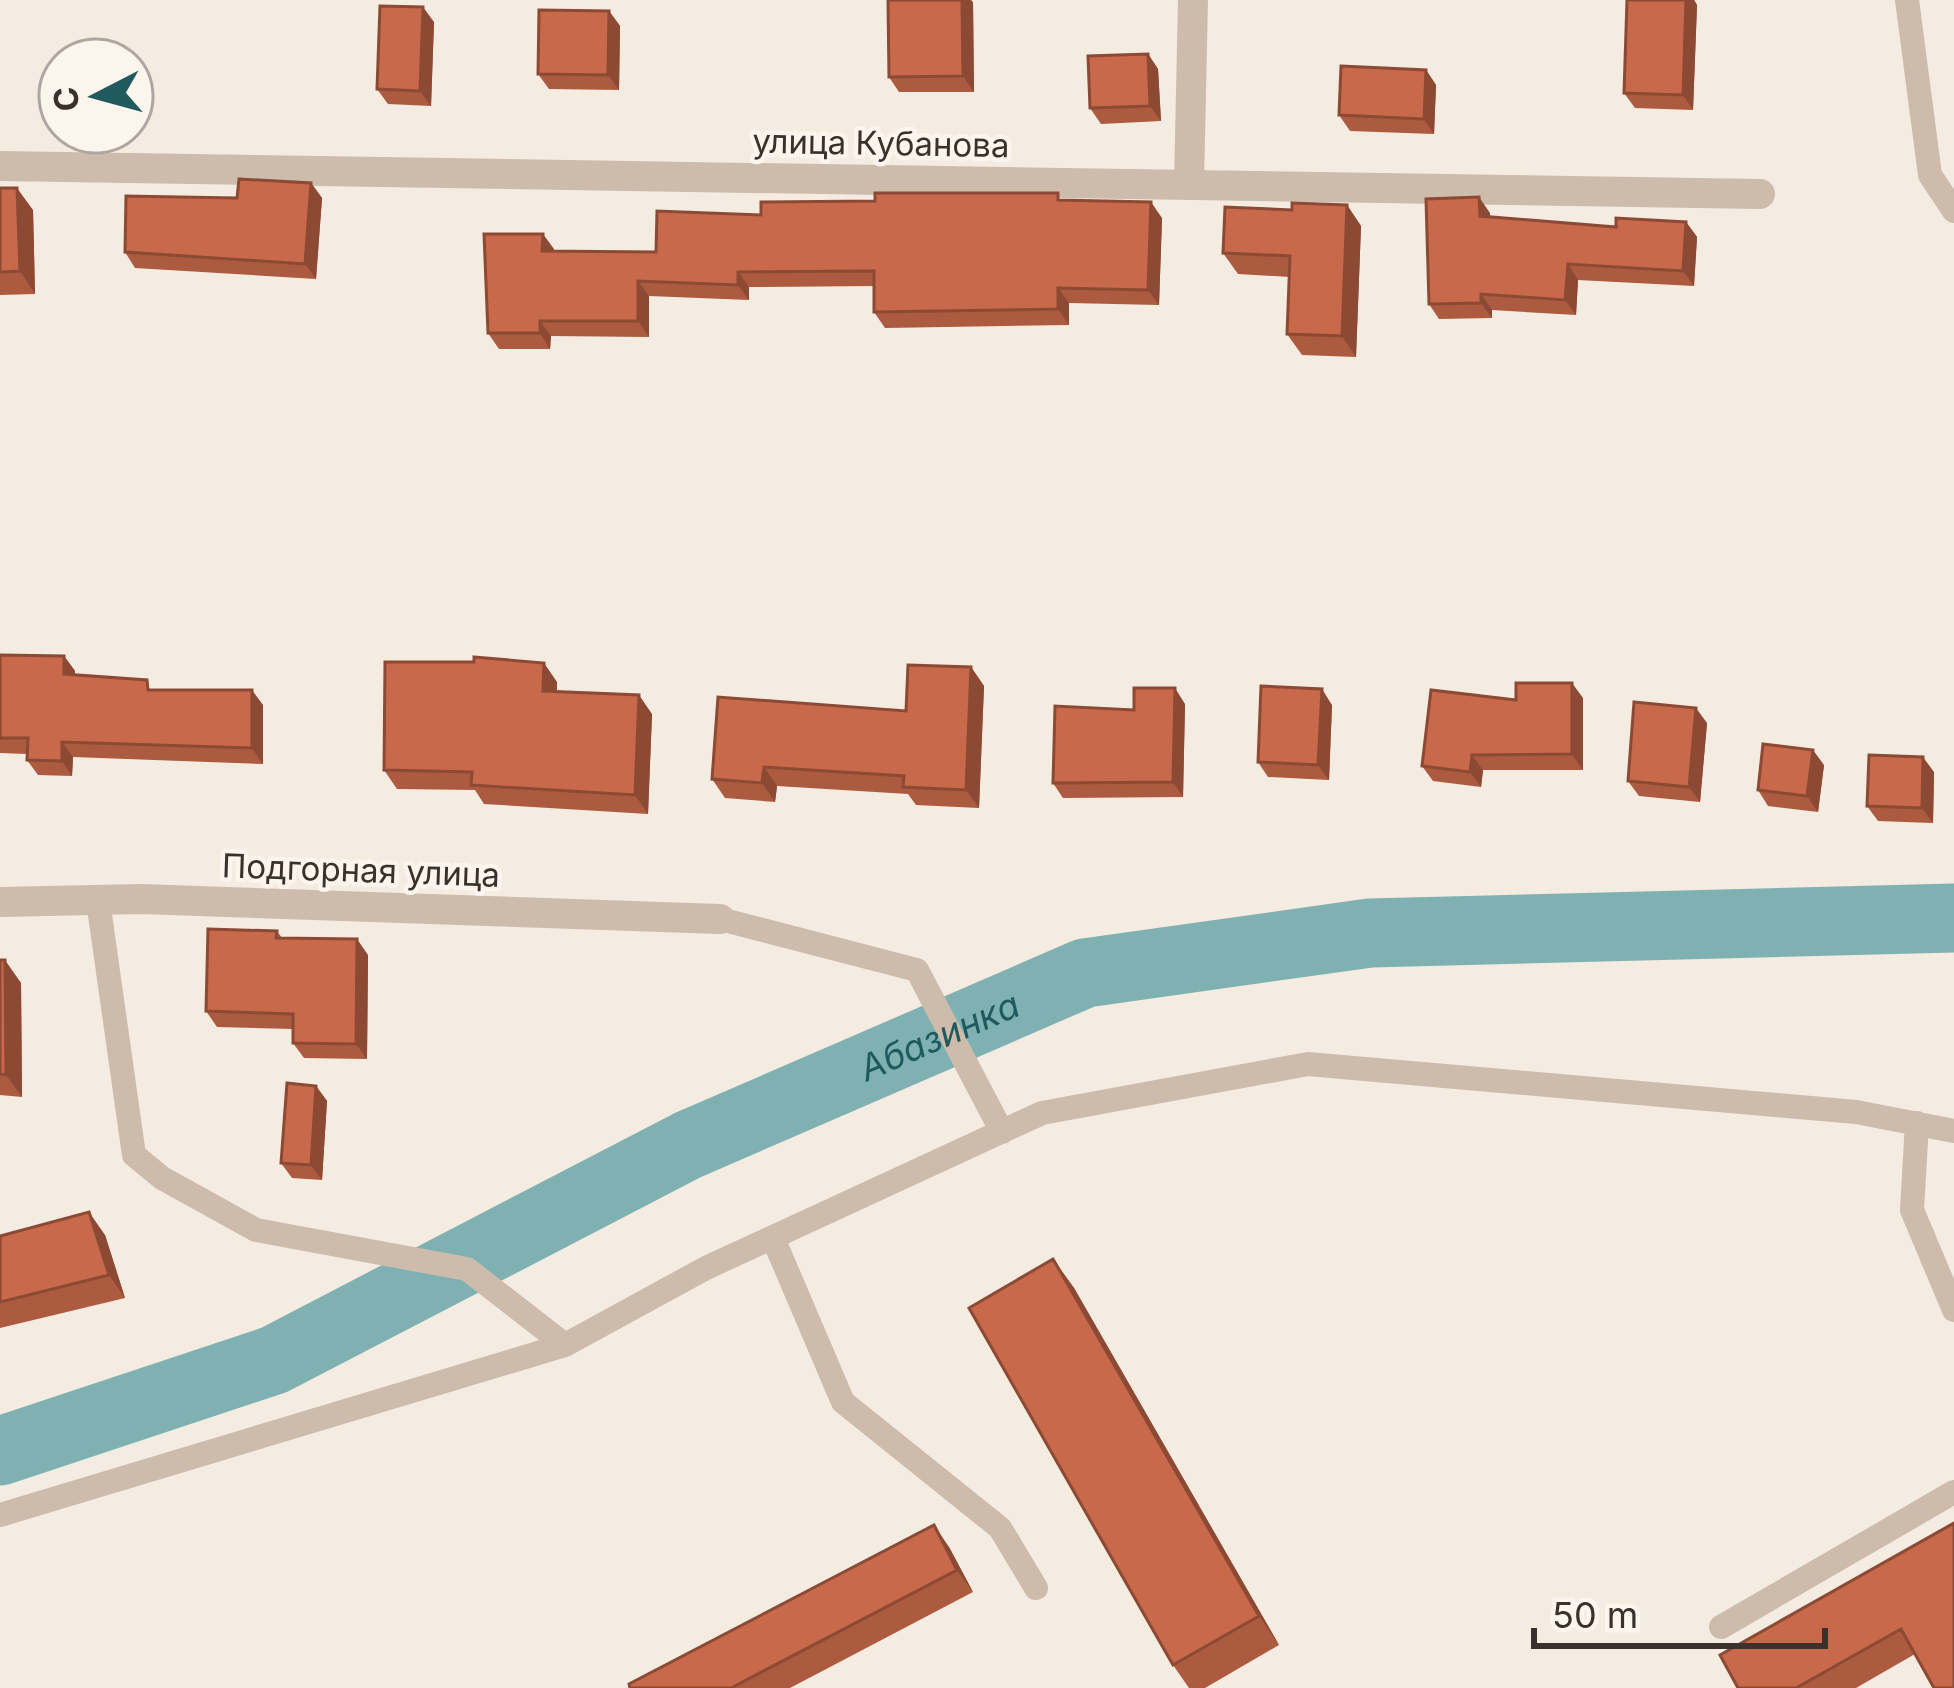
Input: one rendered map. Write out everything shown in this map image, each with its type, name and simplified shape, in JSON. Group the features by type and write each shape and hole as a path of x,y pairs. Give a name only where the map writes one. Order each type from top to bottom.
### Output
{"street":[{"path":"1189,184 1193,0"},
{"name":"улица Кубанова","path":"0,166 1760,194"},
{"name":"Подгорная улица","path":"0,902 720,919"}],"lane":[{"path":"1907,0 1930,175 1954,211"},
{"path":"98,901 134,1155 162,1178 256,1230 467,1269 565,1345"},
{"path":"720,919 917,970 1002,1132"},
{"path":"0,1515 565,1345 772,1238 1042,1113 1308,1064 1856,1112 1954,1131"},
{"path":"1918,1124 1912,1210 1954,1310"},
{"path":"772,1238 843,1402 1000,1528 1036,1588"},
{"path":"1720,1627 1954,1492"}],"building":[{"path":"888,0 962,0 963,76 889,77"},
{"path":"1627,0 1686,0 1683,95 1624,93"},
{"path":"380,6 423,7 420,91 377,89"},
{"path":"539,10 609,11 608,75 538,74"},
{"path":"1148,54 1150,106 1090,108 1088,56"},
{"path":"1341,66 1426,70 1424,119 1339,115"},
{"path":"239,179 311,183 305,264 125,252 126,196 237,198"},
{"path":"0,188 17,188 20,271 0,272"},
{"path":"875,193 1058,193 1058,200 1151,202 1148,290 1058,288 1058,309 874,312 874,271 738,272 738,285 638,281 638,321 540,321 540,333 488,333 484,234 543,234 542,251 656,252 657,211 761,215 761,202 875,201"},
{"path":"1479,197 1480,216 1616,227 1616,218 1686,222 1683,271 1568,264 1565,300 1481,294 1481,303 1429,304 1426,199"},
{"path":"1292,203 1347,205 1342,336 1287,334 1290,256 1223,253 1225,207 1292,210"},
{"path":"0,655 64,656 64,674 147,680 148,690 252,690 252,748 62,742 62,761 27,760 28,738 0,738"},
{"path":"474,657 544,663 543,691 639,695 635,795 471,785 472,772 384,770 385,662 474,662"},
{"path":"908,665 971,667 966,790 903,787 904,776 764,767 762,783 712,779 718,697 906,711"},
{"path":"1516,683 1572,683 1572,754 1472,755 1470,772 1422,766 1431,690 1516,700"},
{"path":"1261,686 1322,689 1318,765 1258,762"},
{"path":"1134,688 1175,688 1173,782 1053,783 1055,706 1134,710"},
{"path":"1634,702 1696,708 1689,787 1628,781"},
{"path":"1763,744 1813,750 1807,796 1758,790"},
{"path":"1869,755 1923,757 1922,808 1867,806"},
{"path":"208,929 277,931 276,938 357,939 356,1044 293,1043 293,1014 206,1011"},
{"path":"0,960 5,960 6,1075 0,1074"},
{"path":"287,1083 316,1086 311,1165 281,1163"},
{"path":"89,1212 109,1275 0,1302 0,1236"},
{"path":"1053,1259 1259,1616 1173,1665 969,1308"},
{"path":"1954,1523 1954,1688 1934,1688 1901,1629 1796,1688 1738,1688 1720,1655"},
{"path":"934,1525 957,1570 731,1688 630,1688 629,1684"}],"waterway":[{"name":"Абазинка","path":"0,1451 274,1360 688,1145 1085,973 1370,933 1954,918"}]}
